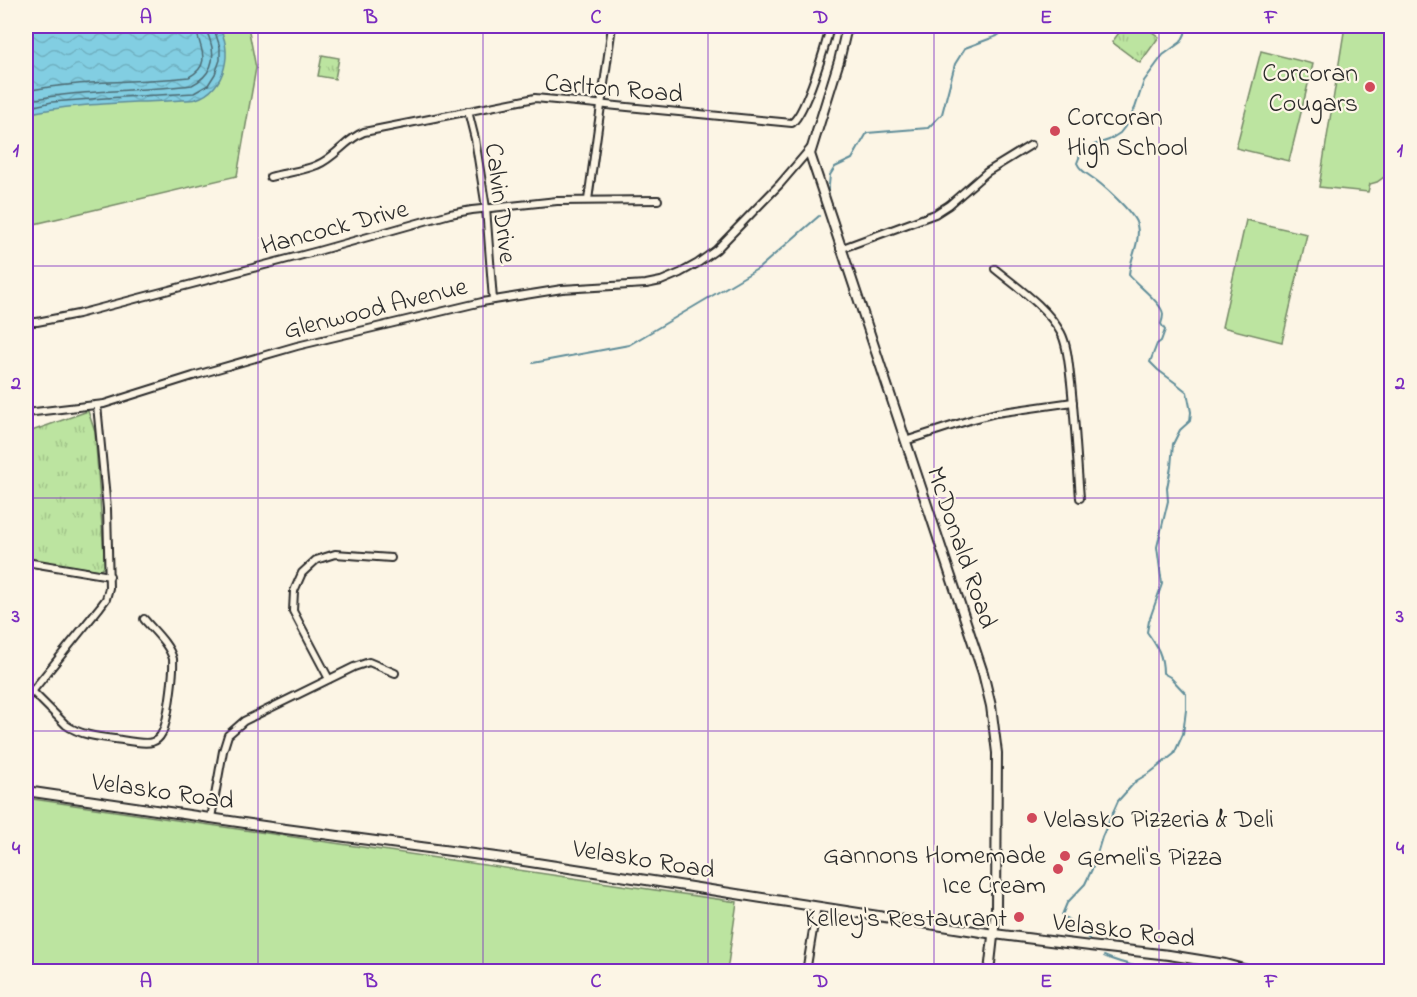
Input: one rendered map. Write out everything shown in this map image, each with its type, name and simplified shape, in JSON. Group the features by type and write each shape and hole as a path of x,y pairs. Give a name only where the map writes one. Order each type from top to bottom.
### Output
{"main road":[{"path":"817,26 848,26"}],"street":[{"path":"588,200 612,26"},
{"name":"Carlton Road","path":"270,177 318,165 364,132 535,98 792,123 801,111 814,80 830,26"},
{"name":"Glenwood Avenue","path":"26,413 97,405 297,346 442,310 562,289 646,284 680,273 716,250 780,184 810,149 848,26"},
{"name":"Calvin Drive","path":"468,111 486,208 493,300"},
{"path":"840,249 935,214 987,172 1030,145"},
{"name":"McDonald Road","path":"810,149 812,163 840,249 992,706 997,753 998,807 996,910 989,972"},
{"name":"Hancock Drive","path":"26,322 78,314 450,214 557,201 658,200"},
{"path":"995,269 1043,309 1062,335 1073,402 1080,498"},
{"path":"905,441 988,415 1073,402"},
{"path":"26,699 106,599 109,588 107,509 97,405"},
{"path":"329,679 293,611 294,591 302,573 316,560 335,554 391,558"},
{"path":"26,562 110,576"},
{"path":"32,691 66,725 81,733 149,743 159,738 163,731 173,659 172,654 144,619"},
{"path":"211,818 228,735 244,721 354,667 369,662 396,673"},
{"name":"Velasko Road","path":"26,791 511,859 994,934 1169,955 1225,964 1255,972"},
{"path":"806,972 816,906"}],"green space":[{"path":"26,26 248,26 256,68 237,176 26,226"},
{"path":"1124,26 1144,26 1159,37 1140,63 1112,42"},
{"path":"1345,26 1391,26 1391,172 1370,184 1368,192 1319,187"},
{"path":"1261,51 1313,64 1289,161 1236,148"},
{"path":"322,55 339,58 335,79 318,76"},
{"path":"1246,220 1307,234 1282,342 1222,327"},
{"path":"88,411 95,432 105,567 100,570 26,559 26,433"},
{"path":"26,798 737,902 727,971 26,971"}],"water":[{"path":"26,26 218,26 226,46 224,68 214,87 196,99 81,106 26,114"}],"waterway":[{"path":"828,195 830,175 835,167 852,159 867,133 928,128 942,114 955,64 965,48 997,36 1011,26"},
{"path":"1090,940 1062,915 1067,903 1085,884 1118,801 1136,781 1174,754 1183,734 1186,694 1163,673 1159,651 1147,632 1162,584 1157,547 1168,501 1167,488 1173,444 1180,430 1190,421 1191,412 1187,392 1150,362 1165,330 1161,324 1162,310 1129,275 1138,238 1135,220 1120,202 1083,171 1077,163 1081,153 1120,133 1135,108 1144,81 1163,55 1181,42 1186,26"},
{"path":"533,363 629,345 759,268 819,216"},
{"path":"1104,956 1159,972"}],"place":[{"name":"Corcoran Cougars","path":"1370,87"},
{"name":"Corcoran High School","path":"1055,131"},
{"name":"Velasko Pizzeria & Deli","path":"1032,818"},
{"name":"Gemeli's Pizza","path":"1065,856"},
{"name":"Gannons Homemade Ice Cream","path":"1058,869"},
{"name":"Kelley's Restaurant","path":"1019,917"}]}
